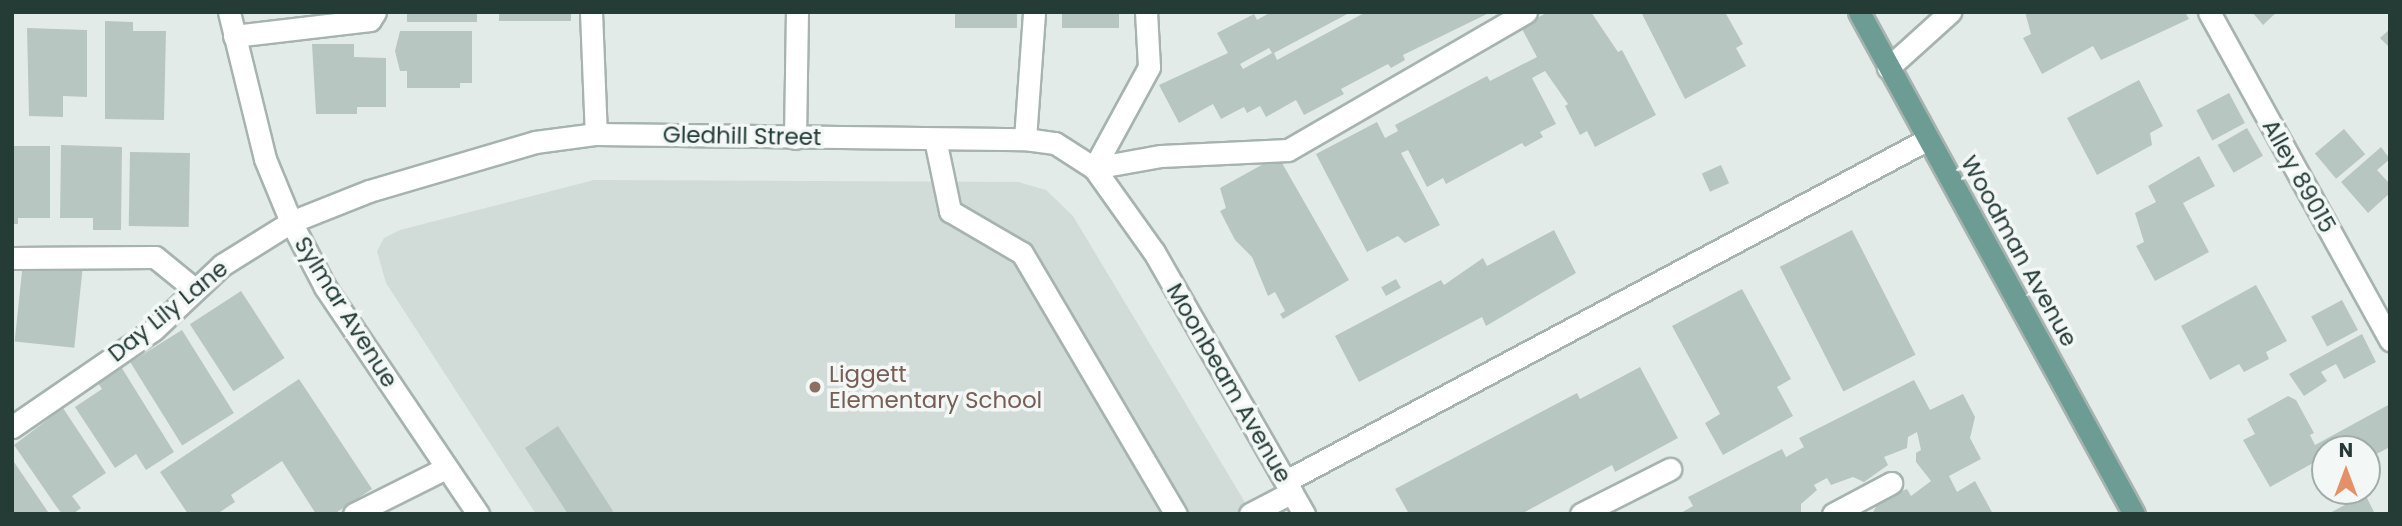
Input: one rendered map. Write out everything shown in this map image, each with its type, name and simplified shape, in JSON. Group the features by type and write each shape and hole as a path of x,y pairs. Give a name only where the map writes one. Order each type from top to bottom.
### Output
{"main road":[{"name":"Woodman Avenue","path":"1859,12 2134,514"}],"street":[{"name":"Sylmar Avenue","path":"229,12 265,159 291,222 325,287 478,514"},
{"path":"234,36 370,20 375,12"},
{"path":"592,12 596,134"},
{"path":"795,138 797,12"},
{"path":"1025,139 1034,12"},
{"path":"1094,168 1149,67 1146,12"},
{"path":"1094,168 1161,156 1288,150 1526,12"},
{"path":"1888,68 1950,12"},
{"name":"Alley 89015","path":"2209,12 2390,340"},
{"name":"Gledhill Street","path":"291,222 369,191 509,150 596,134 1025,139 1055,143 1094,168 1154,252"},
{"path":"935,139 950,211 1022,253 1176,514"},
{"path":"1250,514 1289,486 1927,139"},
{"name":"Day Lily Lane","path":"12,426 153,330 193,288 291,222"},
{"name":"Moonbeam Avenue","path":"1154,252 1304,514"},
{"path":"12,258 155,257 193,288"},
{"path":"354,514 446,468"},
{"path":"1581,514 1670,469"},
{"path":"1833,514 1891,482"}],"shaded area":[{"name":"Liggett Elementary School","path":"594,180 1018,182 1046,190 1073,216 1252,514 536,514 386,283 377,251 384,238 400,230"}],"building":[{"path":"407,12 477,12 477,22 407,22"},
{"path":"499,12 571,12 571,21 499,21"},
{"path":"955,12 1017,12 1017,28 955,28"},
{"path":"1062,12 1119,12 1119,28 1062,28"},
{"path":"1271,12 1351,12 1274,53 1277,60 1366,12 1491,12 1403,55 1405,60 1391,68 1388,64 1341,89 1344,94 1304,115 1296,100 1266,117 1260,106 1247,113 1244,107 1221,119 1213,104 1179,123 1159,85 1228,53 1217,33 1254,14 1257,20","holes":["1269,48 1272,53 1243,69 1240,64"]},
{"path":"1548,12 1591,12 1618,52 1622,50 1656,115 1595,147 1587,131 1580,135 1565,106 1568,104 1545,71 1532,78 1556,124 1540,132 1543,137 1525,147 1522,143 1446,184 1443,178 1427,187 1408,150 1401,153 1440,225 1405,243 1398,236 1367,252 1316,154 1377,122 1385,138 1398,131 1395,125 1487,76 1490,81 1537,57 1521,27"},
{"path":"1641,12 1725,12 1743,44 1736,48 1746,66 1685,99"},
{"path":"2025,12 2185,12 2189,19 2101,60 2093,46 2042,74 2023,38 2031,34"},
{"path":"2252,12 2277,12 2263,25"},
{"path":"105,21 133,22 133,31 166,31 164,120 105,119"},
{"path":"27,28 87,30 87,97 63,96 63,117 29,116"},
{"path":"2390,29 2390,48 2380,38"},
{"path":"400,31 472,31 472,83 460,83 460,88 407,88 407,71 400,71 395,51"},
{"path":"312,44 354,44 354,57 386,58 386,107 357,107 357,114 316,114"},
{"path":"2139,80 2163,126 2150,133 2152,145 2097,175 2067,118"},
{"path":"2229,93 2245,123 2212,140 2196,110"},
{"path":"2247,128 2263,156 2234,173 2218,145"},
{"path":"2344,129 2365,154 2336,179 2315,153"},
{"path":"61,145 122,147 121,230 93,230 93,218 60,218"},
{"path":"12,146 50,146 50,218 18,218 18,224 12,224"},
{"path":"2381,147 2390,159 2377,170 2390,184 2390,193 2368,213 2341,182"},
{"path":"130,152 190,153 189,227 129,226"},
{"path":"1278,156 1349,280 1283,319 1280,314 1285,311 1275,292 1268,296 1252,257 1235,240 1220,211 1226,208 1220,188"},
{"path":"2199,156 2215,186 2183,203 2209,252 2155,281 2136,246 2144,242 2135,213 2156,202 2148,186"},
{"path":"1721,165 1729,183 1710,192 1702,174"},
{"path":"1554,230 1576,273 1486,326 1482,317 1359,382 1335,336 1441,280 1444,285 1483,258 1487,266"},
{"path":"1852,230 1916,355 1843,392 1780,267"},
{"path":"23,262 83,268 74,348 15,342"},
{"path":"1396,279 1401,288 1386,296 1381,287"},
{"path":"2256,285 2287,341 2266,352 2269,359 2244,372 2239,364 2210,380 2181,326"},
{"path":"1742,289 1791,379 1777,387 1793,416 1723,455 1705,423 1720,414 1672,326"},
{"path":"241,291 285,358 233,391 190,324"},
{"path":"2342,300 2358,330 2327,346 2311,316"},
{"path":"182,330 234,413 182,445 130,362"},
{"path":"2362,334 2376,362 2344,379 2336,364 2321,372 2327,381 2304,396 2289,374"},
{"path":"120,365 174,452 146,470 136,454 115,468 75,407 102,389 96,380"},
{"path":"1640,367 1678,438 1615,472 1612,465 1521,514 1409,514 1395,489 1577,393 1580,399"},
{"path":"299,379 372,489 334,514 316,514 282,461 231,495 235,502 217,514 188,514 160,472"},
{"path":"1914,380 1930,410 1963,394 1975,417 1970,438 1981,459 1949,476 1957,492 1975,481 1993,514 1872,514 1880,500 1907,489 1911,496 1931,481 1916,462 1916,453 1921,450 1917,432 1908,437 1907,448 1884,457 1888,465 1864,482 1853,477 1831,485 1827,478 1814,485 1817,490 1801,504 1801,514 1679,514 1693,506 1688,497 1782,449 1786,457 1804,447 1799,438"},
{"path":"2288,396 2296,400 2314,433 2310,435 2311,464 2270,487 2243,440 2255,434 2247,419"},
{"path":"2390,404 2390,447 2381,452 2381,435 2333,435"},
{"path":"63,408 106,473 72,496 81,508 73,514 62,514 14,445"},
{"path":"558,426 613,511 608,514 568,514 525,448"},
{"path":"12,459 48,512 45,514 12,514"},
{"path":"2345,505 2370,505 2375,514 2328,514"}],"place":[{"name":"Liggett Elementary School","path":"815,387"}]}
